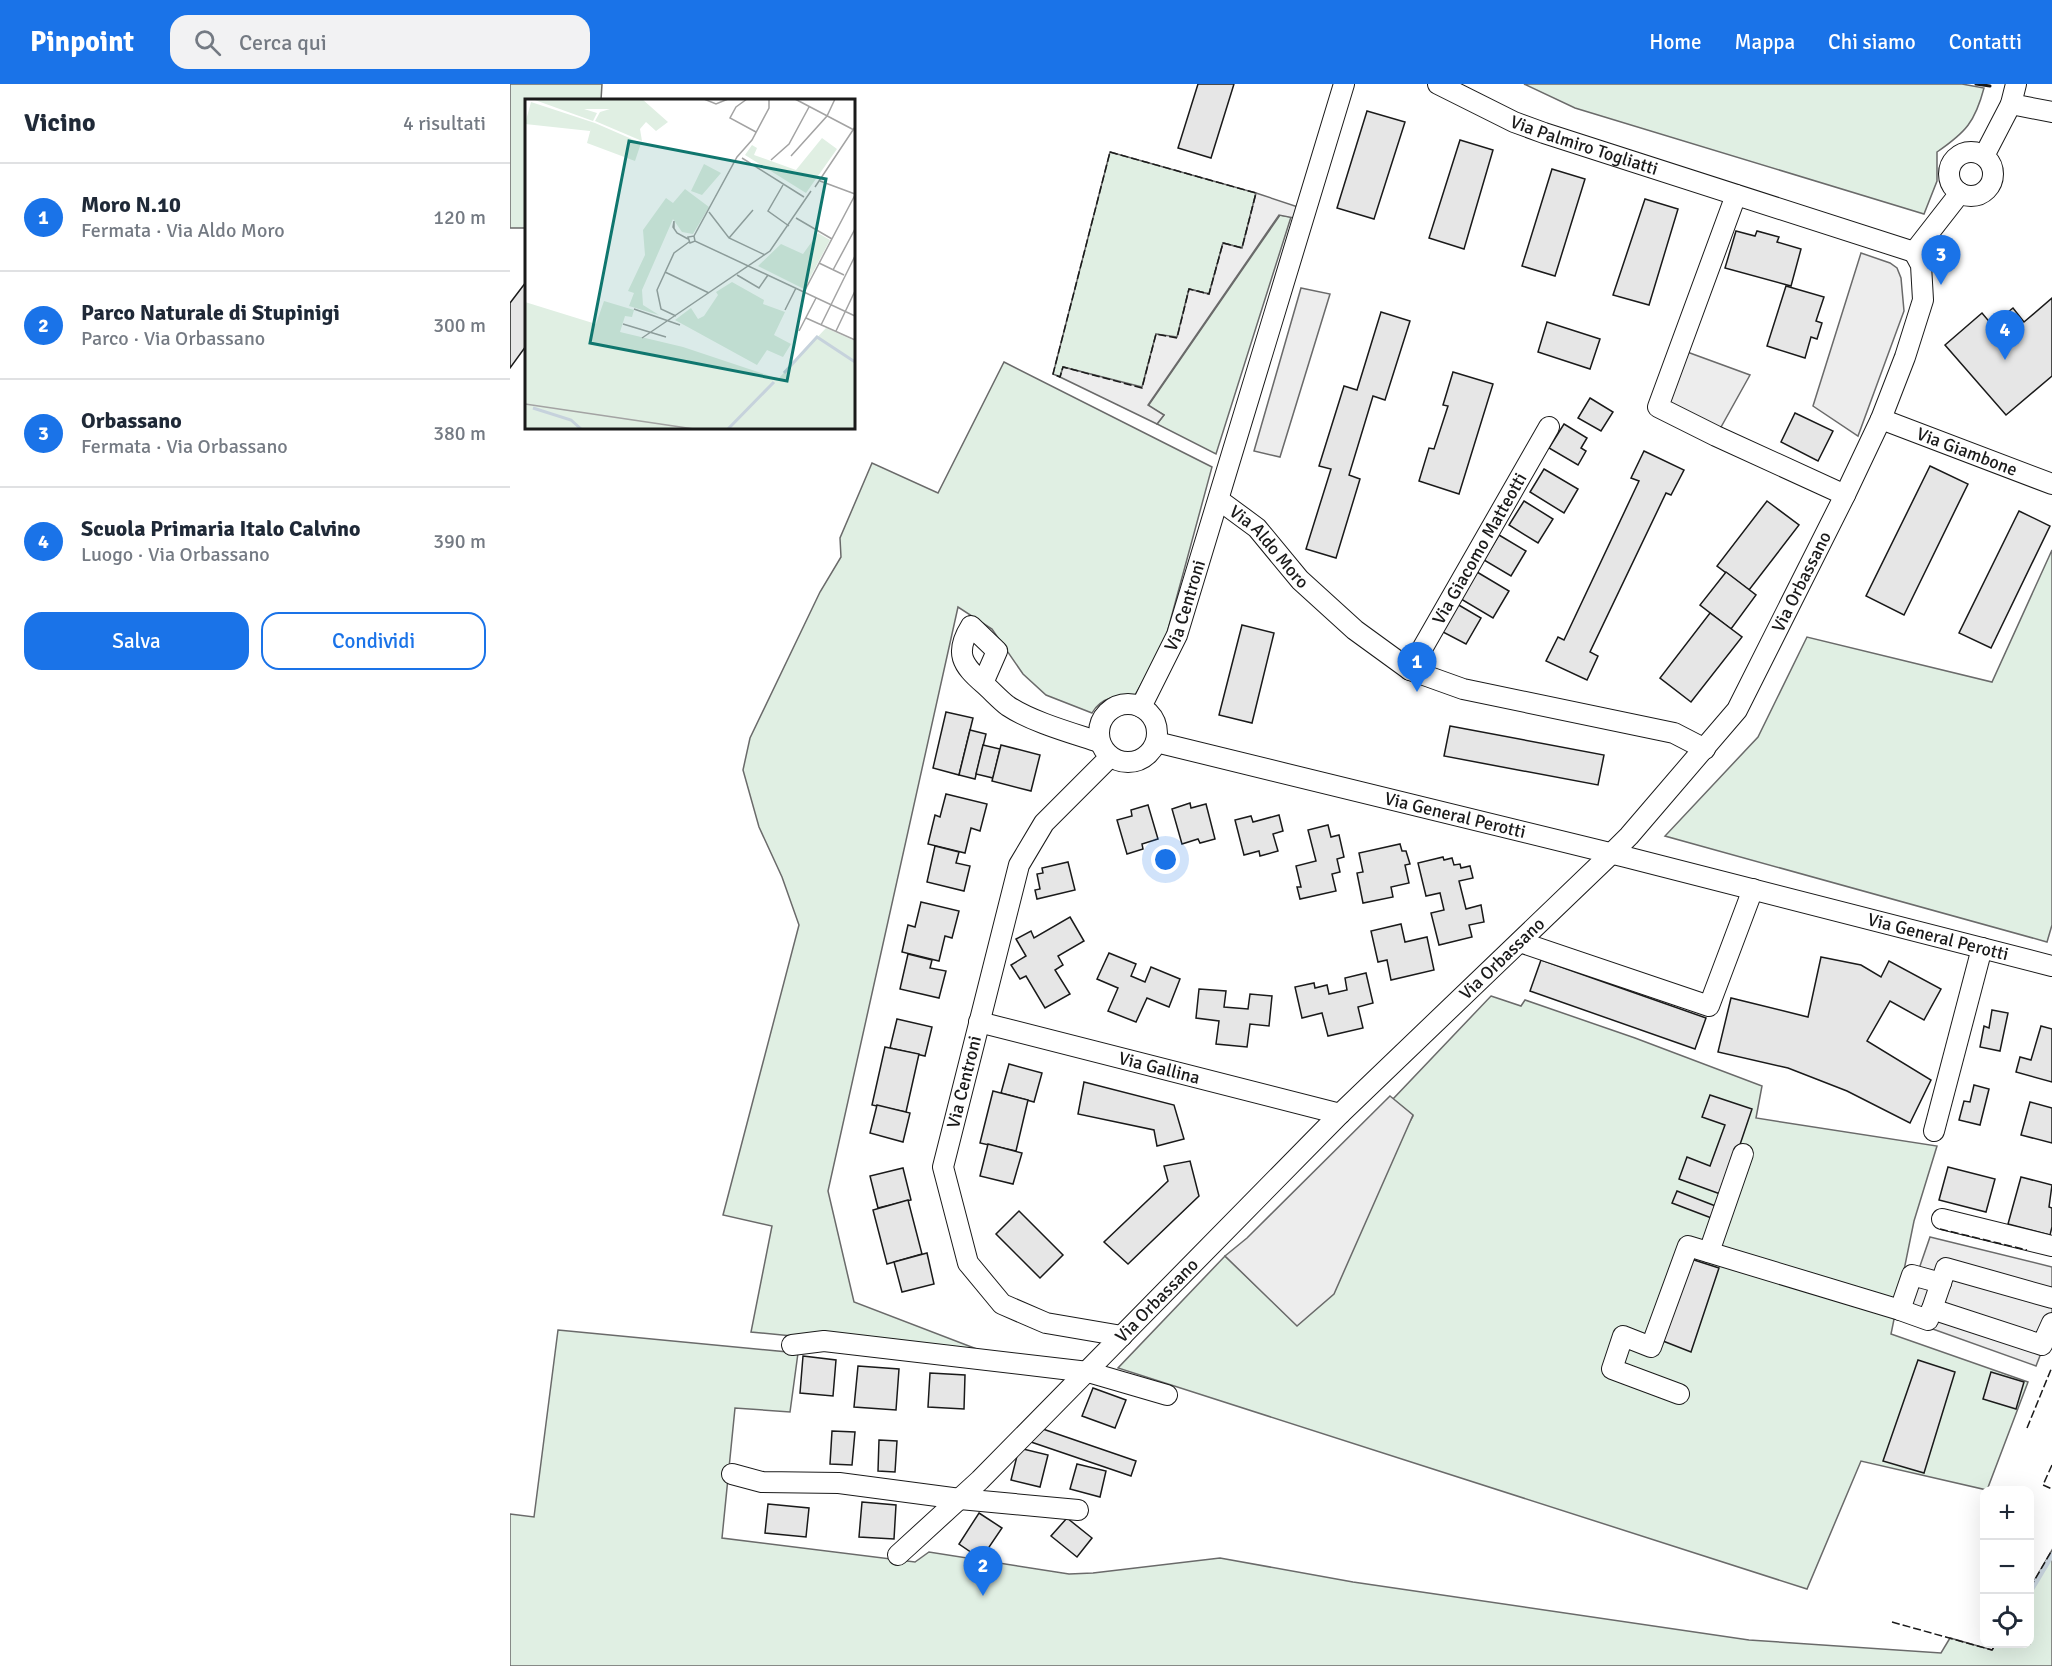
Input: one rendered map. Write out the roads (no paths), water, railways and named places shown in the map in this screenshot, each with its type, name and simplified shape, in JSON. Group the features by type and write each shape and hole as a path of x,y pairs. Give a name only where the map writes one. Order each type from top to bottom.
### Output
{"street":[{"name":"Via Palmiro Togliatti","path":"1438,84 1514,122 1914,252"},
{"path":"1984,156 2011,104 2016,84"},
{"name":"Via Aldo Moro","path":"1345,87 1219,500 1257,528 1300,580 1355,630 1410,670 1463,689 1674,733 1705,749"},
{"path":"2011,104 2052,112"},
{"path":"1966,153 1978,153 1984,156 1991,164 1993,174 1990,185 1978,195 1960,193 1951,183 1952,164 1958,156 1966,153"},
{"path":"1914,252 1960,193"},
{"path":"1736,195 1658,407 1845,495"},
{"name":"Via Orbassano","path":"898,1555 960,1499 1089,1372 1340,1114 1612,854 1737,710 1845,495 1881,419 1905,357 1923,300 1921,265 1914,252"},
{"name":"Via Giambone","path":"1881,419 2052,484"},
{"name":"Via Giacomo Matteotti","path":"1410,670 1549,428"},
{"name":"Via Centroni","path":"1141,707 1177,635 1219,500"},
{"path":"983,683 1009,706 1104,749 1120,762 1131,763 1143,759 1156,742 1156,724 1150,713 1131,704 1113,708 1103,717 1099,725 1104,749"},
{"name":"Via General Perotti","path":"1156,742 1612,854 2052,966"},
{"name":"Via Centroni","path":"1104,749 1044,823 1019,865 944,1167 968,1263 1002,1304 1046,1323 1122,1336"},
{"path":"1520,942 1709,1006 1753,890"},
{"path":"1934,1131 1982,948"},
{"name":"Via Gallina","path":"979,1022 1340,1114"},
{"path":"1709,1252 1743,1154"},
{"path":"1942,1219 2052,1246"},
{"path":"1679,1394 1612,1369 1623,1336 1651,1347 1688,1246 1928,1320 1946,1268 2052,1298"},
{"path":"1900,1310 1912,1275 1941,1283"},
{"path":"1932,1310 2042,1345 2052,1323"},
{"path":"792,1345 824,1341 1089,1372 1167,1395"},
{"path":"732,1474 762,1482 839,1483 960,1499 1078,1510"}],"waterway":[{"path":"2034,1585 2052,1555"}],"place":[{"name":"Orbassano","path":"1941,285"},
{"name":"Scuola Primaria Italo Calvino","path":"2005,360"},
{"name":"Moro N.10","path":"1417,692"},
{"name":"Parco Naturale di Stupinigi","path":"983,1596"}]}
